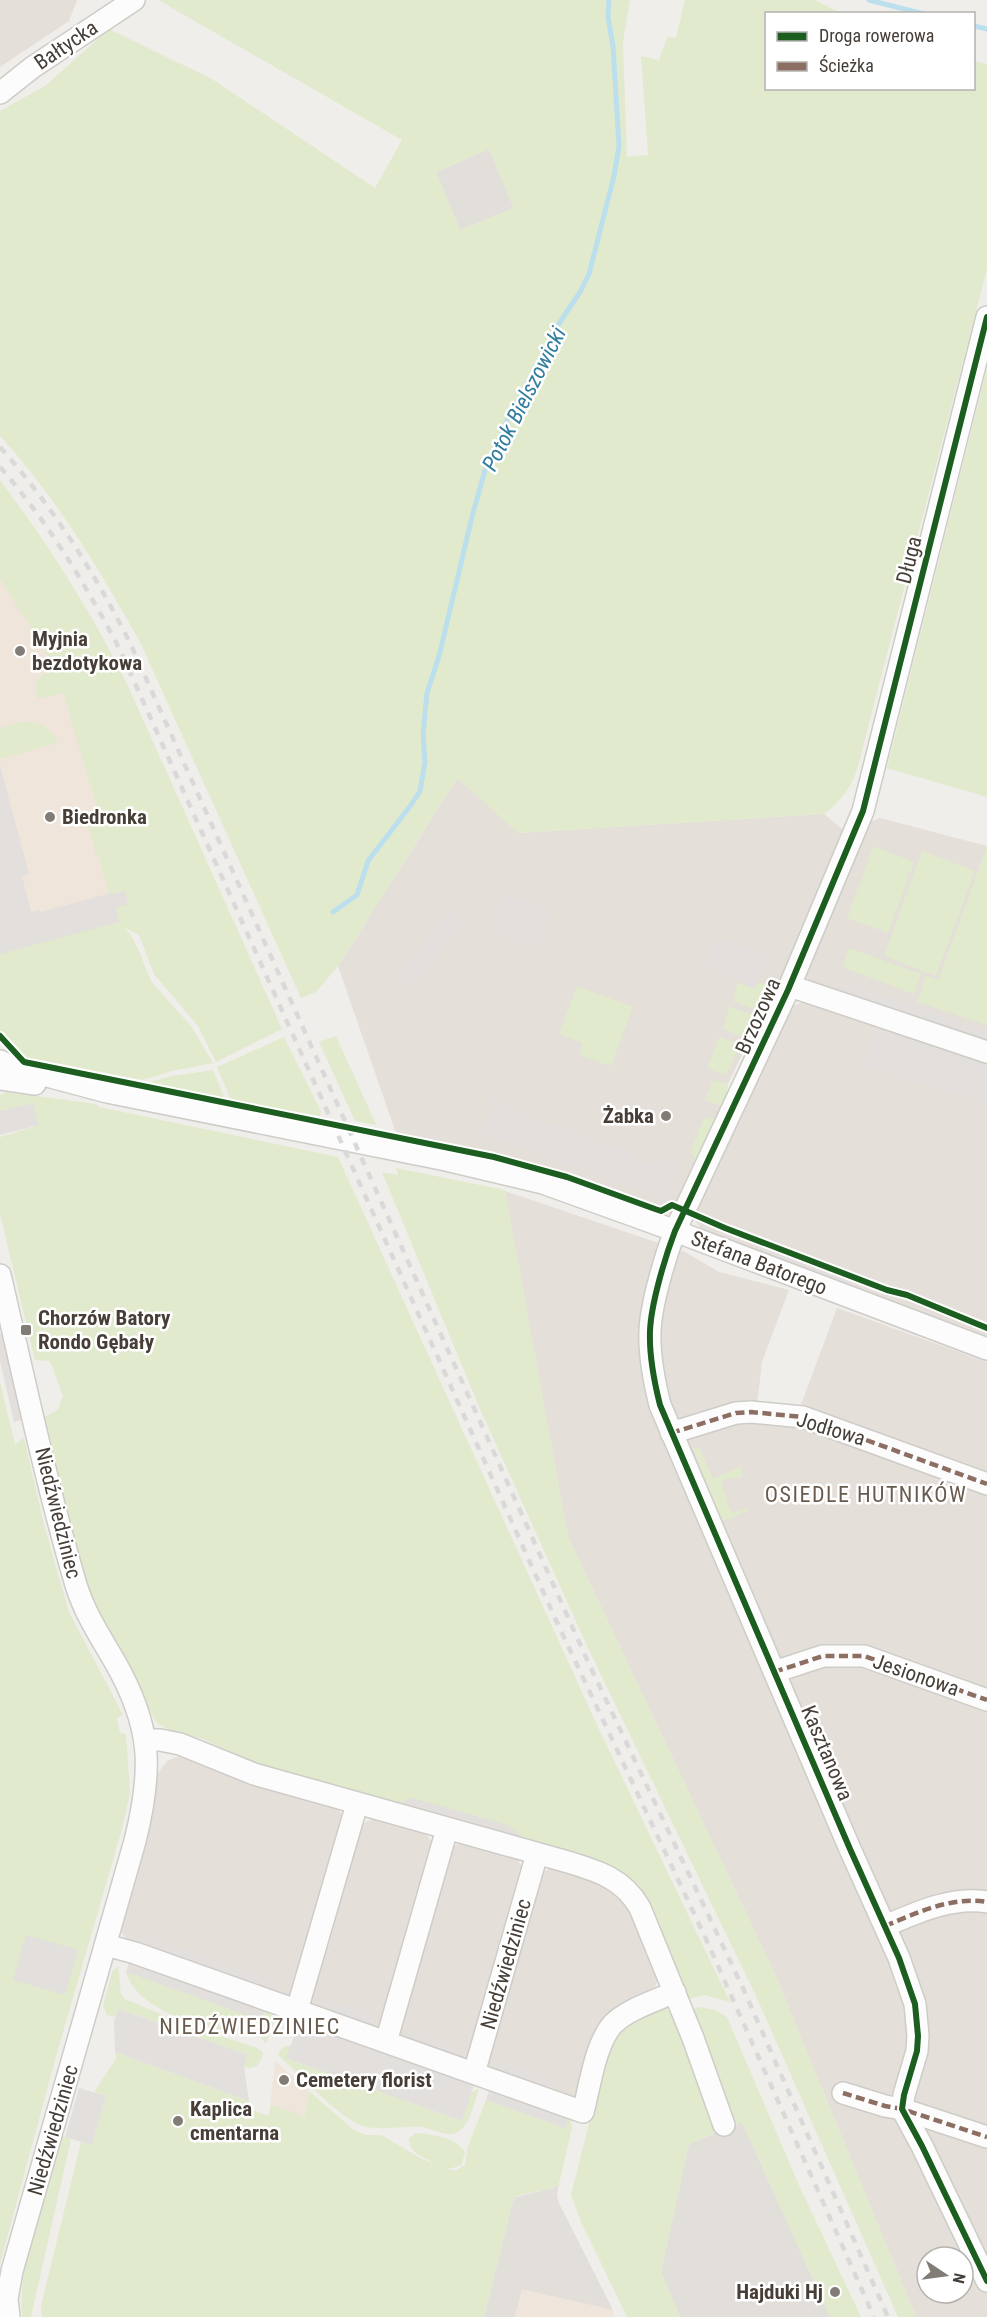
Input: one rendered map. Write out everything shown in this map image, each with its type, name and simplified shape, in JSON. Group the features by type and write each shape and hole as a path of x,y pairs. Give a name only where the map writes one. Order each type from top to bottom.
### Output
{"street":[{"name":"Bałtycka","path":"0,93 33,67 134,0"},
{"name":"Długa","path":"863,811 987,317"},
{"name":"Brzozowa","path":"675,1231 790,986 863,811"},
{"name":"Brzozowa","path":"790,986 987,1052"},
{"name":"Stefana Batorego","path":"0,1061 10,1066 107,1092 303,1130 514,1175 675,1231 987,1349"},
{"name":"Stefana Batorego","path":"0,1079 107,1092"},
{"name":"Kasztanowa","path":"675,1231 650,1329 656,1390 660,1406 885,1926 910,1989 918,2019 917,2050 902,2109"},
{"name":"Niedźwiedziniec","path":"0,1275 80,1597 96,1632 129,1686 139,1713 146,1740 147,1786 142,1814 106,1945 12,2271 7,2299 9,2317"},
{"name":"Jodłowa","path":"671,1433 736,1413 752,1412 802,1418 987,1484"},
{"name":"Jesionowa","path":"774,1672 823,1656 864,1656 987,1700"},
{"path":"146,1740 180,1744 254,1774 594,1870 614,1879 628,1891 640,1908 693,2038 724,2125"},
{"path":"297,2010 357,1804"},
{"path":"386,2042 447,1828"},
{"name":"Niedźwiedziniec","path":"474,2073 537,1854"},
{"path":"885,1926 935,1907 957,1902 987,1902"},
{"path":"106,1945 583,2112 603,2038 614,2024 625,2016 675,1992"},
{"path":"843,2093 902,2109 987,2137"},
{"path":"902,2109 987,2281"}],"shaded area":[{"path":"0,0 77,0 69,21 0,67"},
{"path":"489,149 514,208 460,230 436,172"},
{"path":"0,564 189,903 0,965"},
{"path":"0,765 29,874 22,876 31,912 40,910 41,912 125,891 128,904 116,907 119,922 0,954"},
{"path":"458,777 518,833 824,814 846,832 764,1020 754,1029 728,1084 726,1102 672,1213 663,1216 399,1142 338,966"},
{"path":"880,818 987,846 987,1044 815,985 807,978 805,972 864,827"},
{"path":"504,894 552,911 537,948 489,931"},
{"path":"450,911 464,922 408,991 395,980"},
{"path":"715,937 769,955 754,989 706,967"},
{"path":"846,983 987,1031 987,1044 839,994"},
{"path":"807,1002 987,1060 987,1340 702,1230 696,1222 698,1205 788,1010 797,1004"},
{"path":"875,1029 987,1066 987,1105 863,1065"},
{"path":"483,1095 493,1097 506,1108 636,1155 634,1161 650,1166 655,1154 679,1163 666,1200 489,1136 481,1131 493,1107"},
{"path":"33,1103 39,1125 0,1135 0,1111"},
{"path":"505,1191 685,1252 719,1272 789,1290 762,1362 757,1406 799,1410 837,1308 987,1362 987,2317 916,2317 774,1972 568,1537"},
{"path":"763,1247 851,1281 854,1289 754,1251"},
{"path":"5,1333 25,1419 14,1422 0,1361 0,1334"},
{"path":"181,1755 335,1806 343,1816 292,1995 289,1996 128,1942 122,1933 120,1928 152,1816 158,1773 167,1761"},
{"path":"412,1798 507,1825 525,1839 396,1805"},
{"path":"377,1817 424,1831 434,1845 382,2025 375,2028 312,2007 310,1999 361,1824"},
{"path":"463,1841 514,1856 524,1869 470,2056 464,2059 400,2037 398,2033 452,1847"},
{"path":"551,1868 602,1882 626,1900 658,1978 655,1988 576,2097 569,2097 488,2068 486,2064 541,1873"},
{"path":"136,1932 277,1982 273,1993 132,1944"},
{"path":"26,1935 78,1950 65,1995 13,1980"},
{"path":"130,1960 265,2008 261,2020 126,1972"},
{"path":"320,1997 373,2015 368,2027 316,2009"},
{"path":"118,2009 248,2055 244,2067 249,2101 115,2052 114,2021"},
{"path":"300,2020 475,2082 462,2121 286,2058"},
{"path":"408,2028 461,2047 457,2059 404,2040"},
{"path":"496,2059 554,2080 550,2092 492,2071"},
{"path":"275,2061 309,2091 303,2119 270,2107"},
{"path":"490,2087 570,2116 565,2128 486,2100"},
{"path":"79,2088 106,2096 92,2145 65,2137"},
{"path":"742,2122 830,2317 680,2317 661,2272 689,2144"},
{"path":"559,2184 557,2195 559,2203 613,2310 522,2289 515,2317 484,2317 513,2200 516,2197 553,2188"},
{"path":"522,2288 613,2310 614,2317 515,2317"}],"green space":[{"path":"158,0 630,0 623,42 627,157 648,155 641,56 659,60 667,37 676,38 685,0 815,0 839,12 765,12 765,90 975,90 975,61 987,64 987,269 860,759 849,788 824,814 518,833 457,778 338,966 316,992 301,998 140,642 59,509 0,436 0,111 45,86 109,29 212,79 375,188 402,140","holes":["489,149 514,208 460,230 436,172"]},
{"path":"987,368 987,797 887,768"},
{"path":"0,480 36,529 69,580 128,686 282,1029 216,1062 198,1026 154,974 139,935 123,927 131,935 151,981 191,1026 213,1063 172,1071 143,1080 25,1057 0,1030 0,954 119,922 116,907 128,904 111,893 109,894 98,855 96,855 85,815 98,811 63,693 38,699 36,682 55,666 0,579"},
{"path":"22,722 34,722 44,726 58,743 0,759 0,728"},
{"path":"873,846 914,862 888,933 847,918"},
{"path":"987,846 987,1025 917,1002 926,976 938,980"},
{"path":"922,851 975,871 936,976 884,956"},
{"path":"849,948 921,974 914,994 842,967"},
{"path":"738,982 753,989 758,983 763,983 772,990 762,1012 733,1001"},
{"path":"577,986 633,1007 611,1066 579,1055 583,1043 559,1034"},
{"path":"731,1007 759,1017 749,1026 743,1037 723,1029"},
{"path":"336,1036 376,1125 355,1121 319,1042"},
{"path":"284,1037 321,1111 320,1116 231,1100 217,1067"},
{"path":"720,1037 740,1045 726,1075 709,1069 708,1066"},
{"path":"213,1070 225,1099 146,1083 172,1076"},
{"path":"713,1080 728,1084 724,1107 705,1100"},
{"path":"6,1092 96,1104 99,1107 338,1157 597,1725 730,2002 704,1995 684,2000 639,1895 525,1839 412,1798 396,1805 267,1770 203,1739 176,1733 157,1723 106,1635 82,1573 43,1418 58,1409 63,1396 50,1361 35,1360 0,1214 0,1137 39,1125 32,1103 0,1111 0,1095"},
{"path":"709,1117 718,1121 696,1164 691,1151 703,1120"},
{"path":"396,1168 505,1190 568,1537 774,1972 916,2317 898,2317 755,1994 588,1648 479,1407 382,1172 398,1175"},
{"path":"0,1382 15,1444 24,1438 44,1525 69,1612 123,1715 117,1718 120,1733 126,1734 130,1793 122,1829 57,2053 0,2264"},
{"path":"699,1447 713,1479 742,1466 742,1477 722,1480 723,1491 725,1491 731,1513 747,1508 747,1511 721,1522 693,1448"},
{"path":"118,1966 121,1994 125,1999 191,2027 255,2047 263,2052 259,2063 255,2067 244,2067 248,2055 118,2009 115,2017 107,2015 103,2006 112,1972"},
{"path":"126,1972 260,2019 265,2008 273,2020 266,2044 254,2029 217,2029 163,2011 139,1994"},
{"path":"662,2007 675,2014 719,2131 689,2144 661,2272 680,2317 627,2317 582,2224 571,2195 610,2047 626,2025"},
{"path":"699,2007 715,2010 727,2017 798,2183 861,2317 830,2317 742,2122 734,2125 690,2010"},
{"path":"286,2046 291,2046 287,2058 462,2121 471,2093 479,2088 466,2124 455,2133 448,2134 421,2127 366,2127 333,2107 278,2055"},
{"path":"115,2052 249,2101 253,2110 269,2116 270,2107 274,2105 304,2117 309,2091 354,2130 366,2135 381,2135 422,2159 436,2164 414,2152 409,2138 416,2133 450,2140 465,2152 462,2164 447,2168 455,2171 465,2165 467,2149 486,2100 565,2128 570,2116 572,2128 559,2184 553,2188 516,2196 513,2200 484,2317 42,2317 41,2306 81,2142 92,2145 106,2096 94,2092 116,2059"},
{"path":"61,2136 71,2139 31,2317 22,2317 24,2273 28,2250"}],"waterway":[{"name":"Potok Bielszowicki","path":"333,912 357,895 368,861 420,791 425,762 423,735 427,693 439,656 485,470 506,423 560,322 589,274 614,176 619,146 613,46 608,17 609,0"},
{"name":"Potok Bielszowicki","path":"869,0 916,12"},
{"name":"Potok Bielszowicki","path":"975,26 987,29"}],"railway":[{"path":"0,447 38,493 72,542 103,592 131,645 589,1664 742,1986 888,2317"},
{"path":"0,467 50,532 94,602 120,650 555,1618 706,1939 874,2317"}],"marked path":[{"path":"671,1433 736,1413 751,1412 803,1417 987,1484"},
{"path":"774,1672 823,1656 864,1656 987,1700"},
{"path":"885,1926 934,1907 961,1901 987,1902"},
{"path":"843,2093 902,2109 987,2137"}],"cycle path":[{"path":"987,317 863,811 788,990 675,1231 656,1294 650,1340 652,1368 660,1405 899,1958 915,2004 918,2036 917,2051 902,2109 987,2281"},
{"path":"0,1036 24,1062 494,1157 567,1177 661,1211 672,1205 725,1228 887,1290 907,1295 987,1328"}],"place":[{"name":"Myjnia bezdotykowa","path":"20,651"},
{"name":"Biedronka","path":"50,817"},
{"name":"Żabka","path":"666,1116"},
{"name":"Chorzów Batory Rondo Gębały","path":"26,1330"},
{"name":"Cemetery florist","path":"284,2080"},
{"name":"Kaplica cmentarna","path":"178,2121"},
{"name":"Hajduki Hj","path":"835,2292"}],"district":[{"name":"OSIEDLE HUTNIKÓW","path":"866,1494"},
{"name":"NIEDŹWIEDZINIEC","path":"250,2026"}]}
